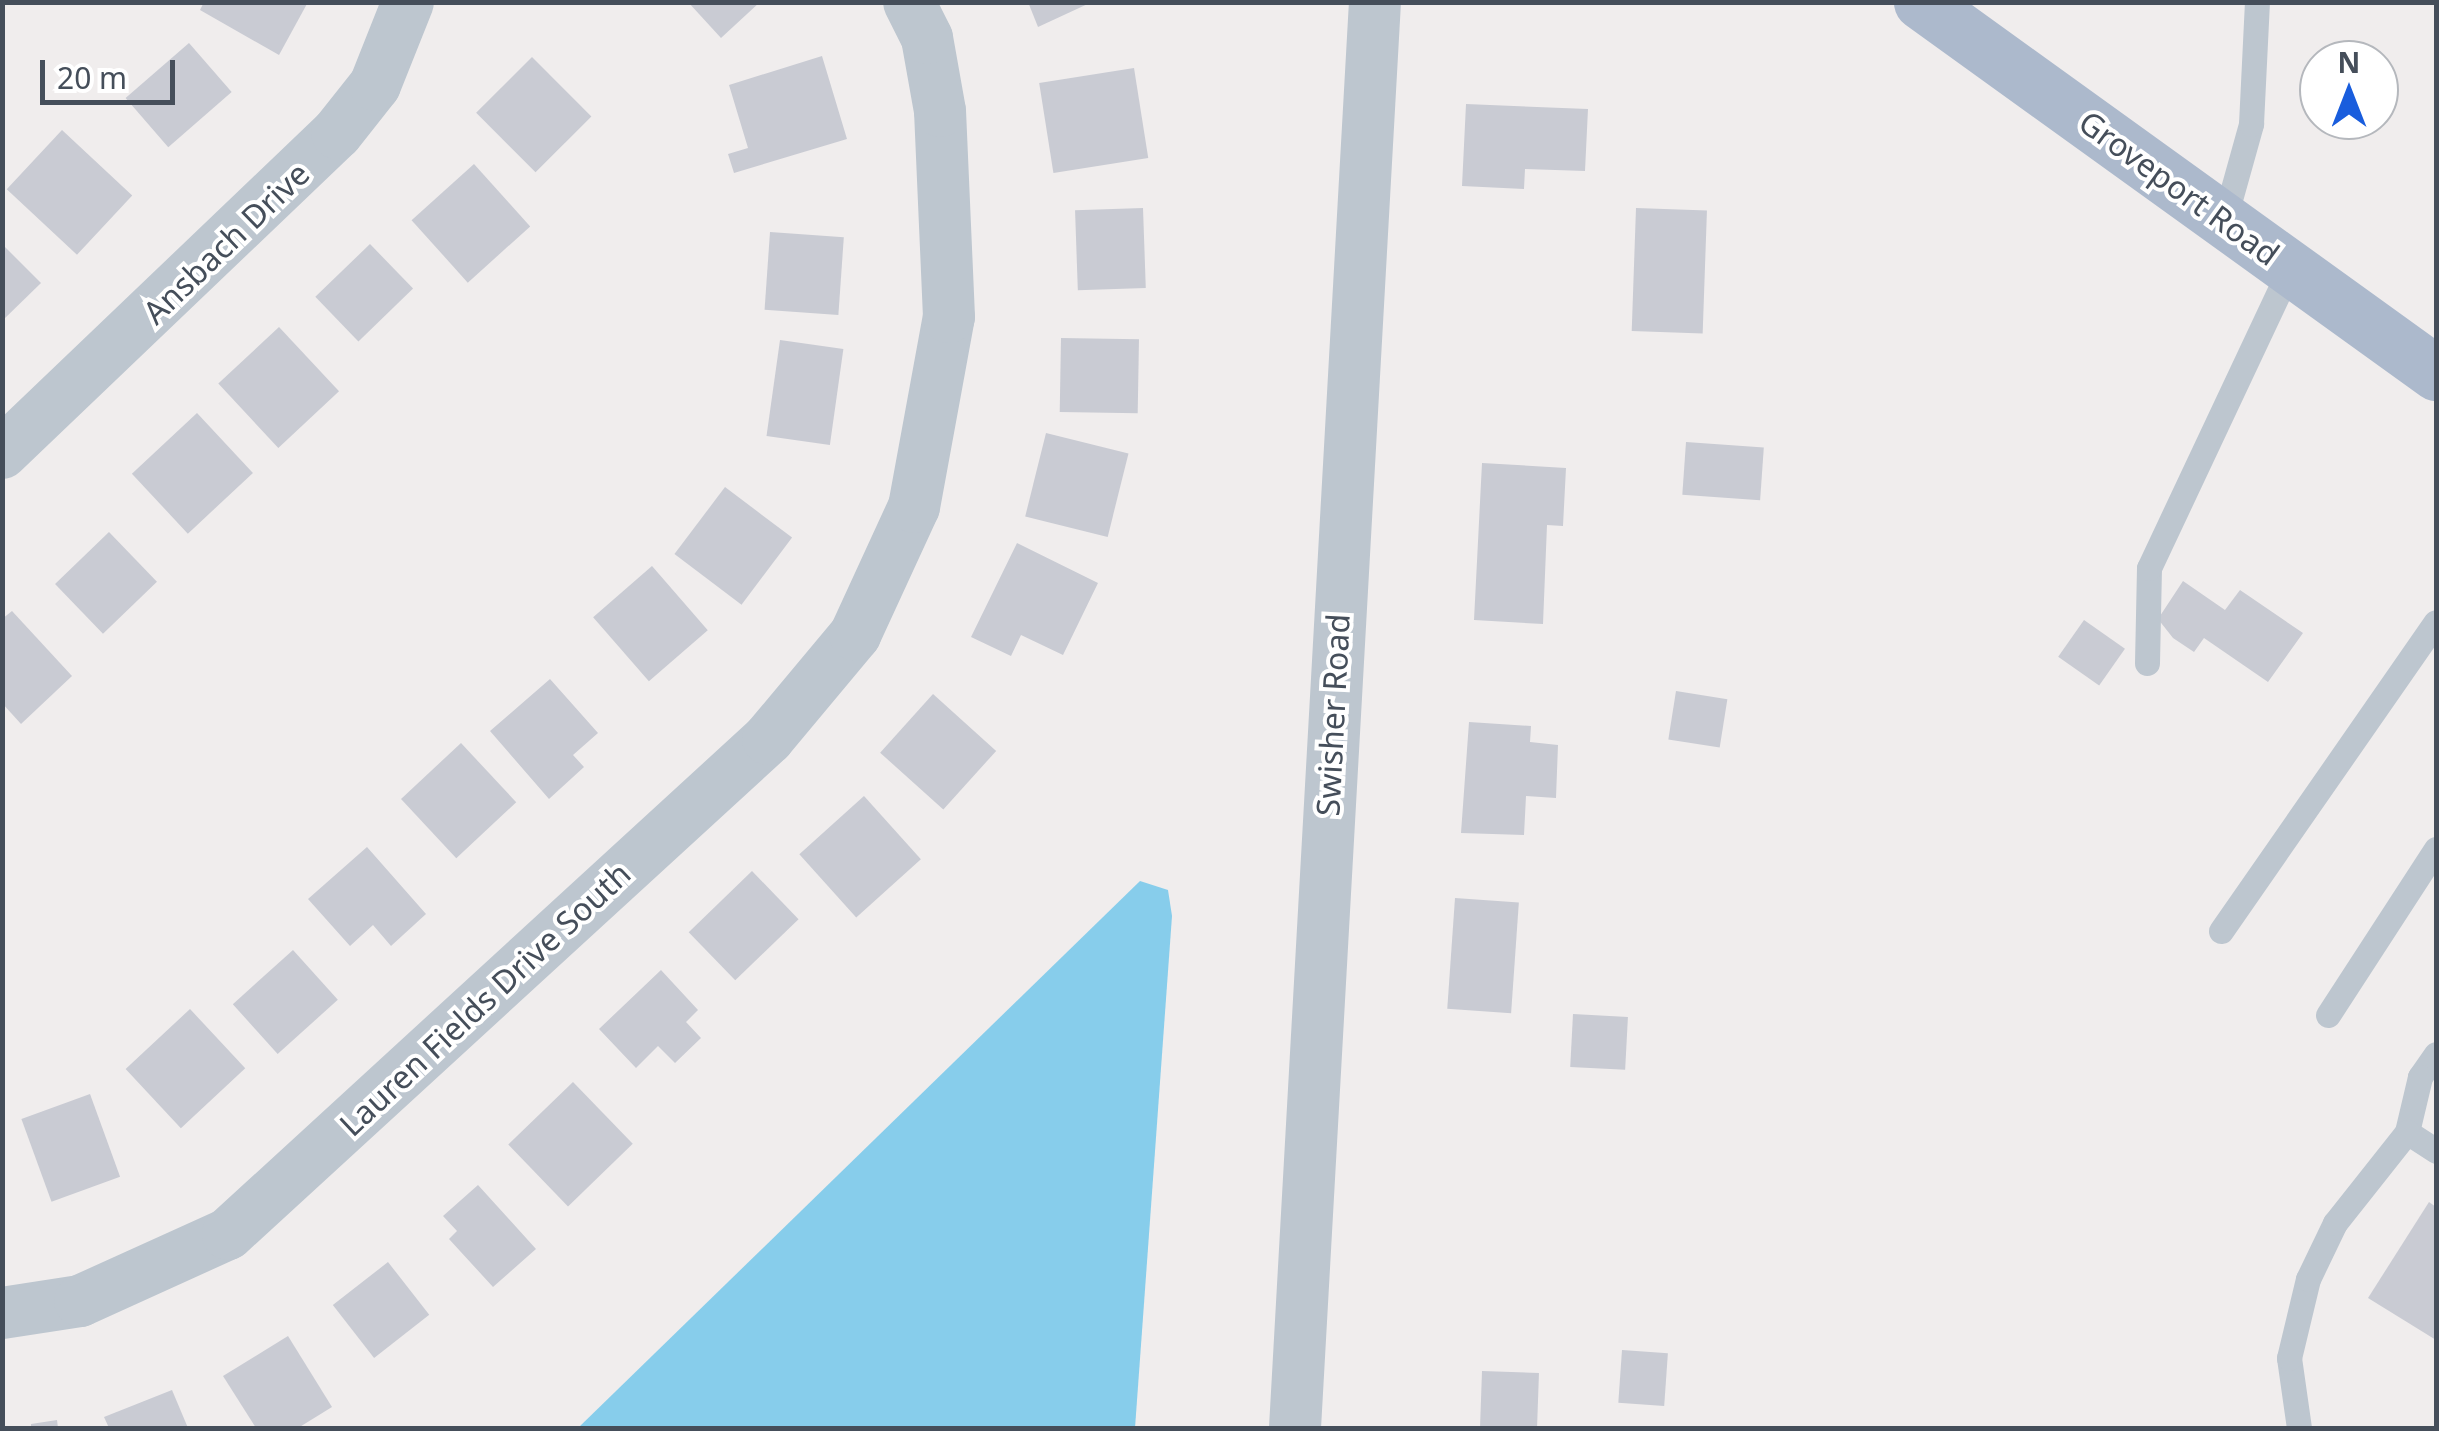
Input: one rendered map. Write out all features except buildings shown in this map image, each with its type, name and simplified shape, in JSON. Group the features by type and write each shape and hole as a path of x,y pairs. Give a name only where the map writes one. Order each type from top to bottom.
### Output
{"main road":[{"name":"Groveport Road","path":"1920,2 2436,373"}],"street":[{"name":"Ansbach Drive","path":"2,453 337,132 375,84 408,2"},
{"name":"Lauren Fields Drive South","path":"2,1313 80,1301 228,1234 768,739 855,635 890,574 935,422 948,317 940,111 927,38 909,2"},
{"name":"Swisher Road","path":"1295,1428 1375,2"}],"lane":[{"path":"2224,221 2251,124 2257,2"},
{"path":"2147,663 2148,568 2290,268"},
{"path":"2221,931 2436,622"},
{"path":"2328,1015 2436,849"},
{"path":"2300,1428 2289,1358 2308,1278 2335,1223 2408,1132 2420,1077 2436,1054"},
{"path":"2408,1132 2436,1151"}],"water":[{"path":"1140,881 1168,890 1172,916 1135,1428 578,1428"}]}
